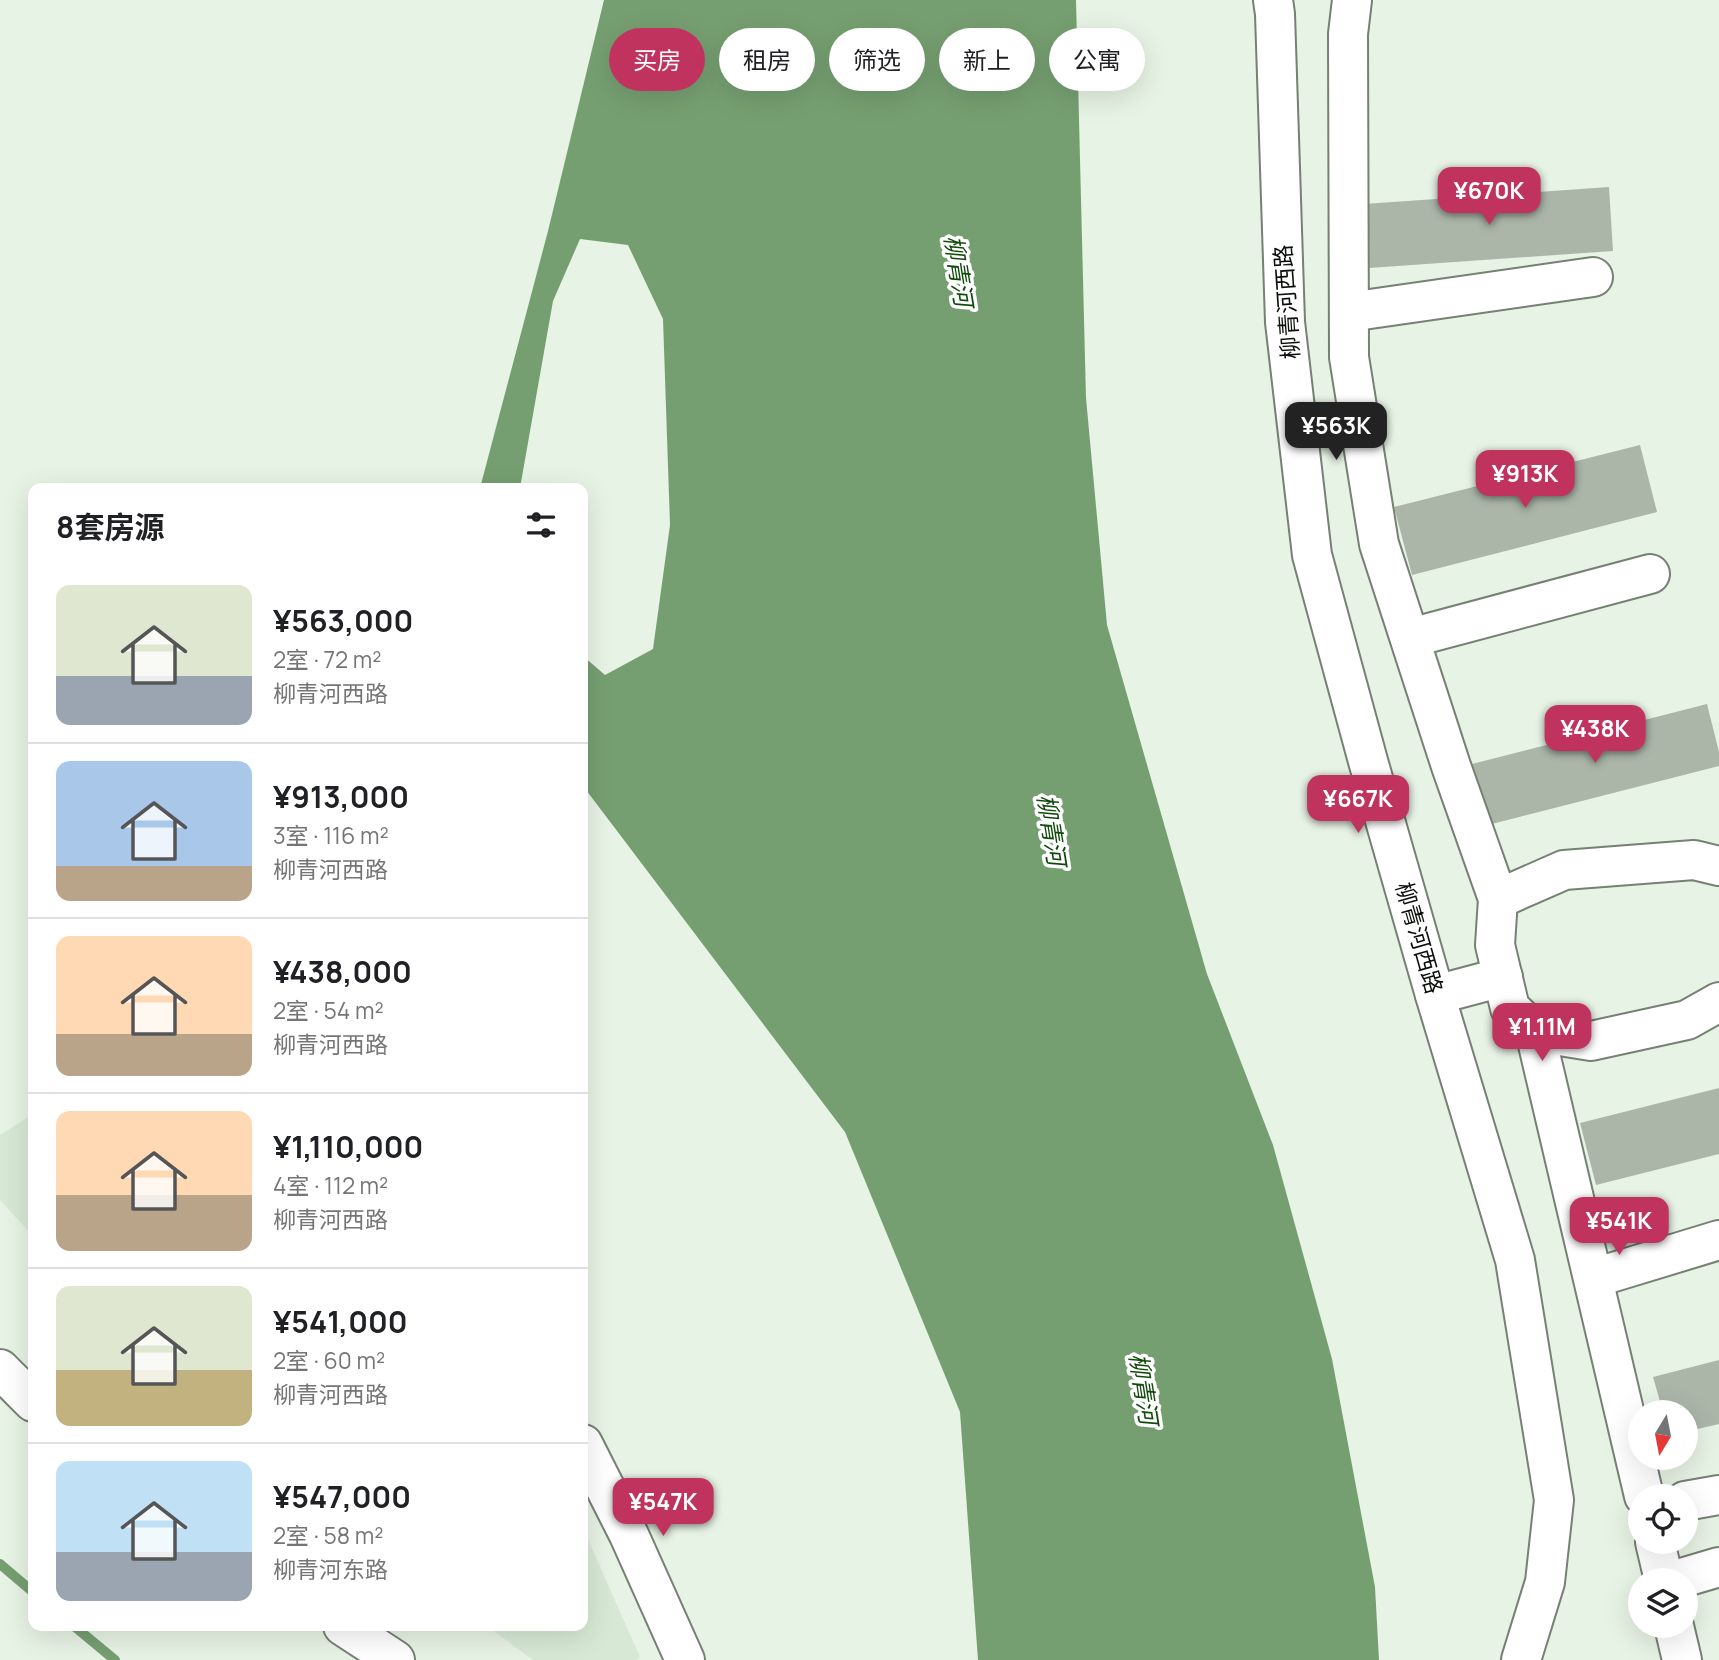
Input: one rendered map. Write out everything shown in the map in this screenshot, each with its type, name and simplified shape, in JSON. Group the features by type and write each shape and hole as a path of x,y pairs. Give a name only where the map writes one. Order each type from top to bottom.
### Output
{"street":[{"name":"柳青河西路","path":"1273,0 1276,14 1285,322 1312,555 1435,995 1515,1260 1554,1500 1545,1581 1521,1660"},
{"path":"1352,0 1348,34 1349,357 1379,544 1498,899 1495,945 1510,1008 1535,1032 1641,1484"},
{"path":"1349,312 1593,278"},
{"path":"1410,638 1650,574"},
{"path":"1498,899 1564,870 1694,860 1719,866"},
{"path":"1435,995 1503,977"},
{"path":"1535,1032 1591,1041 1687,1020 1719,1002"},
{"path":"1594,1278 1719,1240"},
{"path":"0,1345 28,1373"},
{"path":"0,1369 28,1397"},
{"path":"588,1454 629,1535 685,1660"},
{"path":"1698,1498 1719,1494"},
{"path":"1698,1573 1719,1567"},
{"path":"321,1631 363,1660"},
{"path":"351,1631 395,1660"},
{"path":"1677,1638 1682,1660"}],"shaded area":[{"path":"28,1117 28,1231 0,1200 0,1135"},
{"path":"588,1539 640,1657 636,1660 533,1660 494,1631 588,1631"}],"water":[{"name":"柳青河","path":"604,0 1076,0 1077,28 1049,28 1049,91 1078,91 1086,398 1107,625 1207,974 1273,1145 1332,1359 1375,1587 1379,1660 978,1660 960,1412 845,1132 588,793 588,660 605,675 653,649 670,525 663,319 628,245 580,239 553,301 521,483 481,483 548,231"}],"building":[{"path":"1609,187 1613,251 1369,268 1364,204"},
{"path":"1640,445 1657,512 1412,575 1394,507"},
{"path":"1707,704 1719,752 1719,766 1484,826 1468,765"},
{"path":"1719,1088 1719,1154 1596,1185 1580,1123"},
{"path":"1719,1360 1719,1424 1698,1429 1698,1400 1660,1400 1653,1377"}],"waterway":[{"path":"0,1564 28,1588"},
{"path":"80,1631 115,1660"}]}
